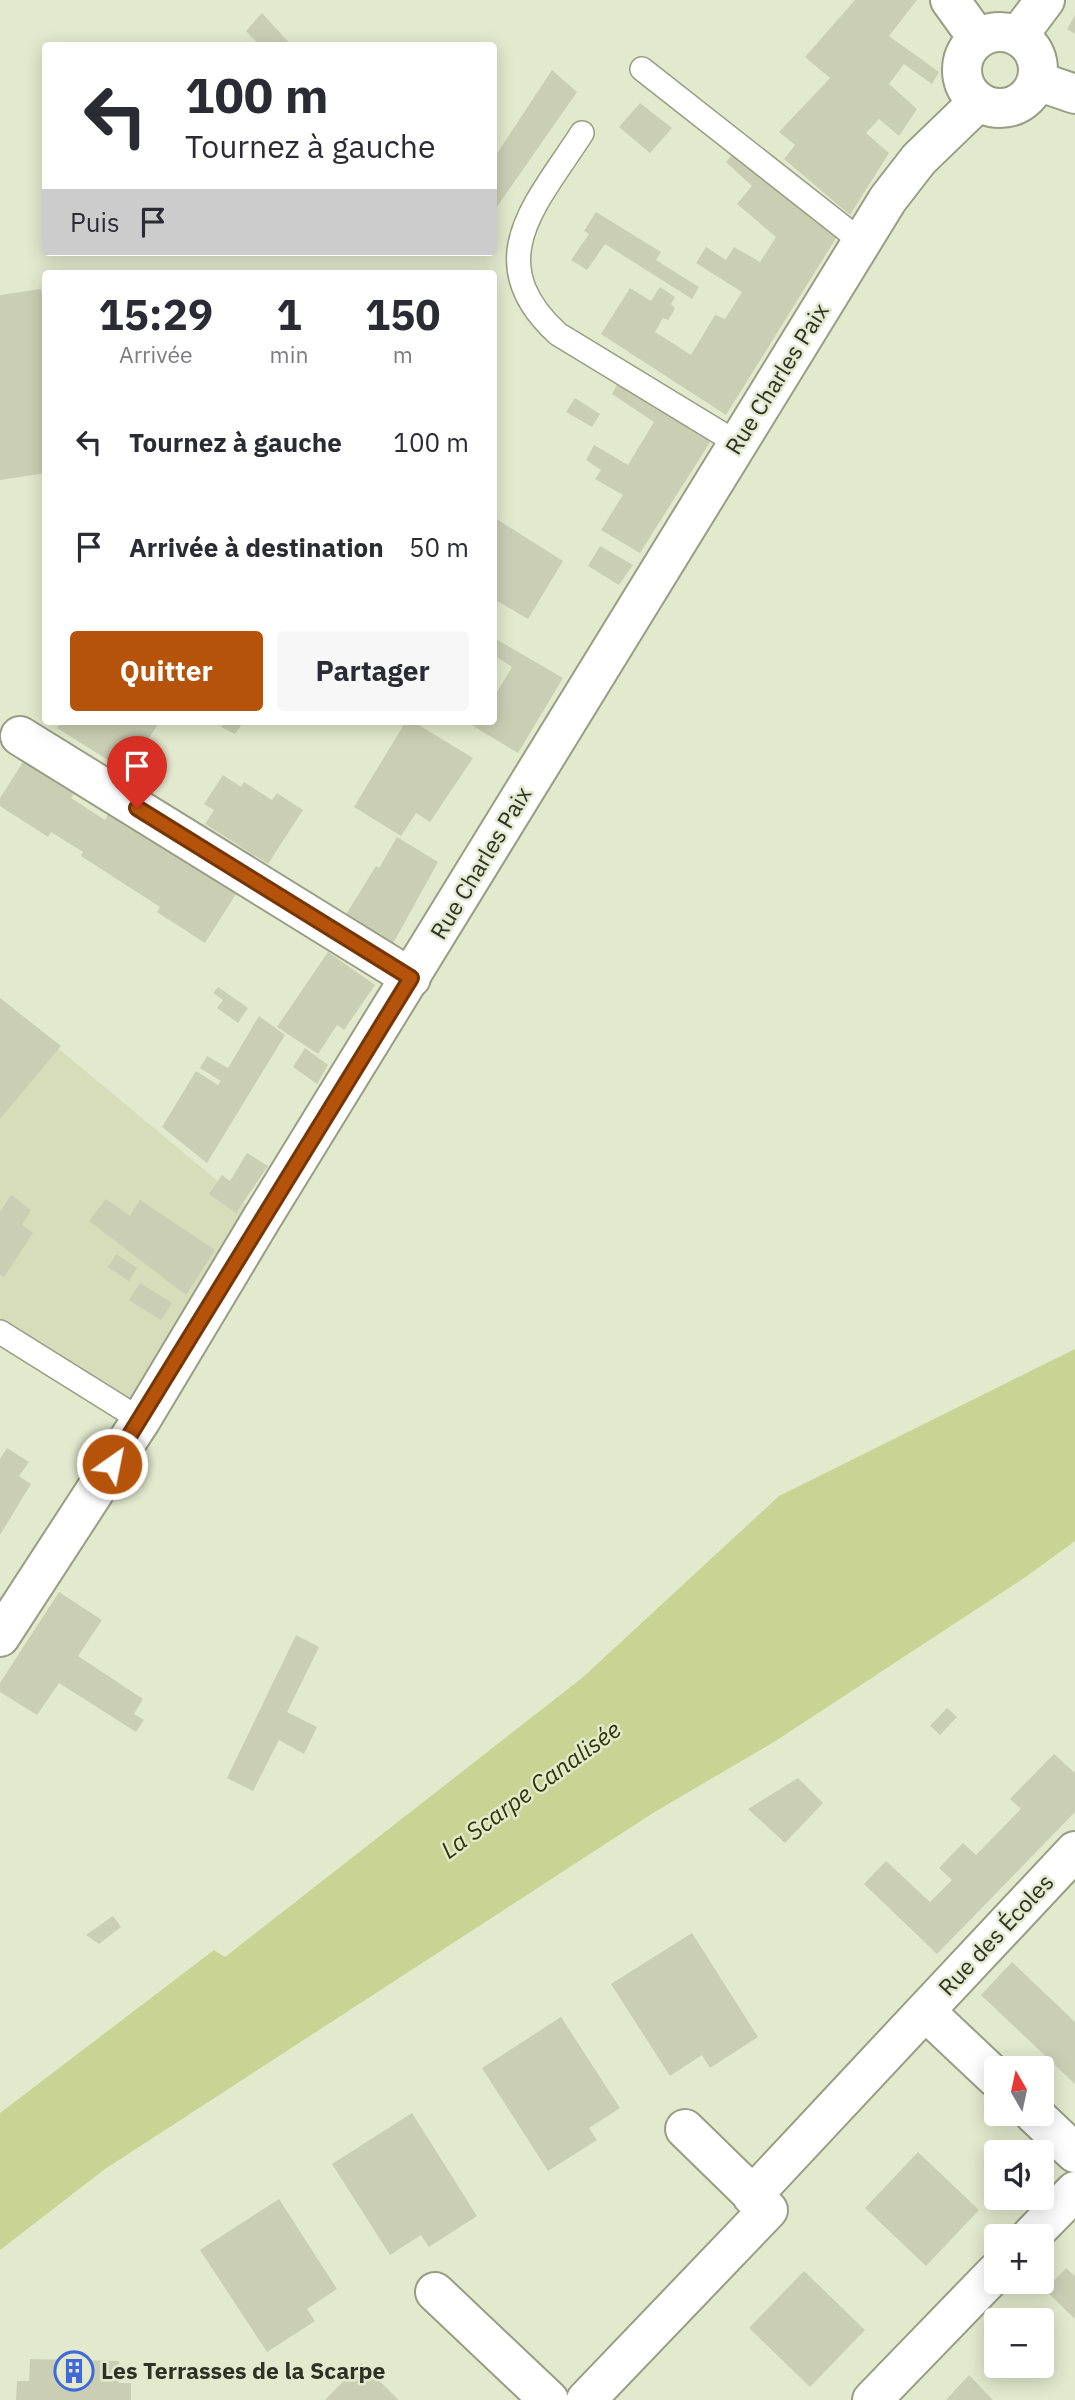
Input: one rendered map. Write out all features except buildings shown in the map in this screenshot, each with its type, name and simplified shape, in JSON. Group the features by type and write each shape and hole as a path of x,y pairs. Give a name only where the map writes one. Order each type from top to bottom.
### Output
{"street":[{"path":"950,0 978,39"},
{"path":"1018,36 1045,0"},
{"path":"998,32 1018,36 1033,50 1037,60 1037,81 1026,98 1008,108 978,102 970,94 962,75 965,55 978,39 998,32"},
{"path":"1037,81 1075,93"},
{"name":"Rue Charles Paix","path":"0,1637 141,1420 262,1218 862,242 904,177 978,102"},
{"path":"20,736 411,978"},
{"name":"Rue des Écoles","path":"984,2067 925,2011 1075,1851"},
{"path":"752,2196 925,2011"},
{"path":"1047,2126 1075,2153"},
{"path":"586,2400 768,2210 685,2129"},
{"path":"1043,2224 1075,2191"},
{"path":"872,2400 984,2284"},
{"path":"435,2292 549,2400"}],"lane":[{"path":"642,69 862,242"},
{"path":"582,133 527,218 520,236 520,272 525,291 546,322 558,334 737,443"},
{"path":"0,1332 141,1420"}],"shaded area":[{"path":"0,1000 262,1218 141,1420 0,1338"}],"water":[{"name":"La Scarpe Canalisée","path":"1075,1349 1075,1541 1027,1576 774,1742 653,1813 105,2169 0,2250 0,2113 214,1950 225,1957 582,1678 779,1496"}],"place":[{"name":"Les Terrasses de la Scarpe","path":"74,2371"}],"route":[{"path":"112,1464 411,978 137,808"}]}
